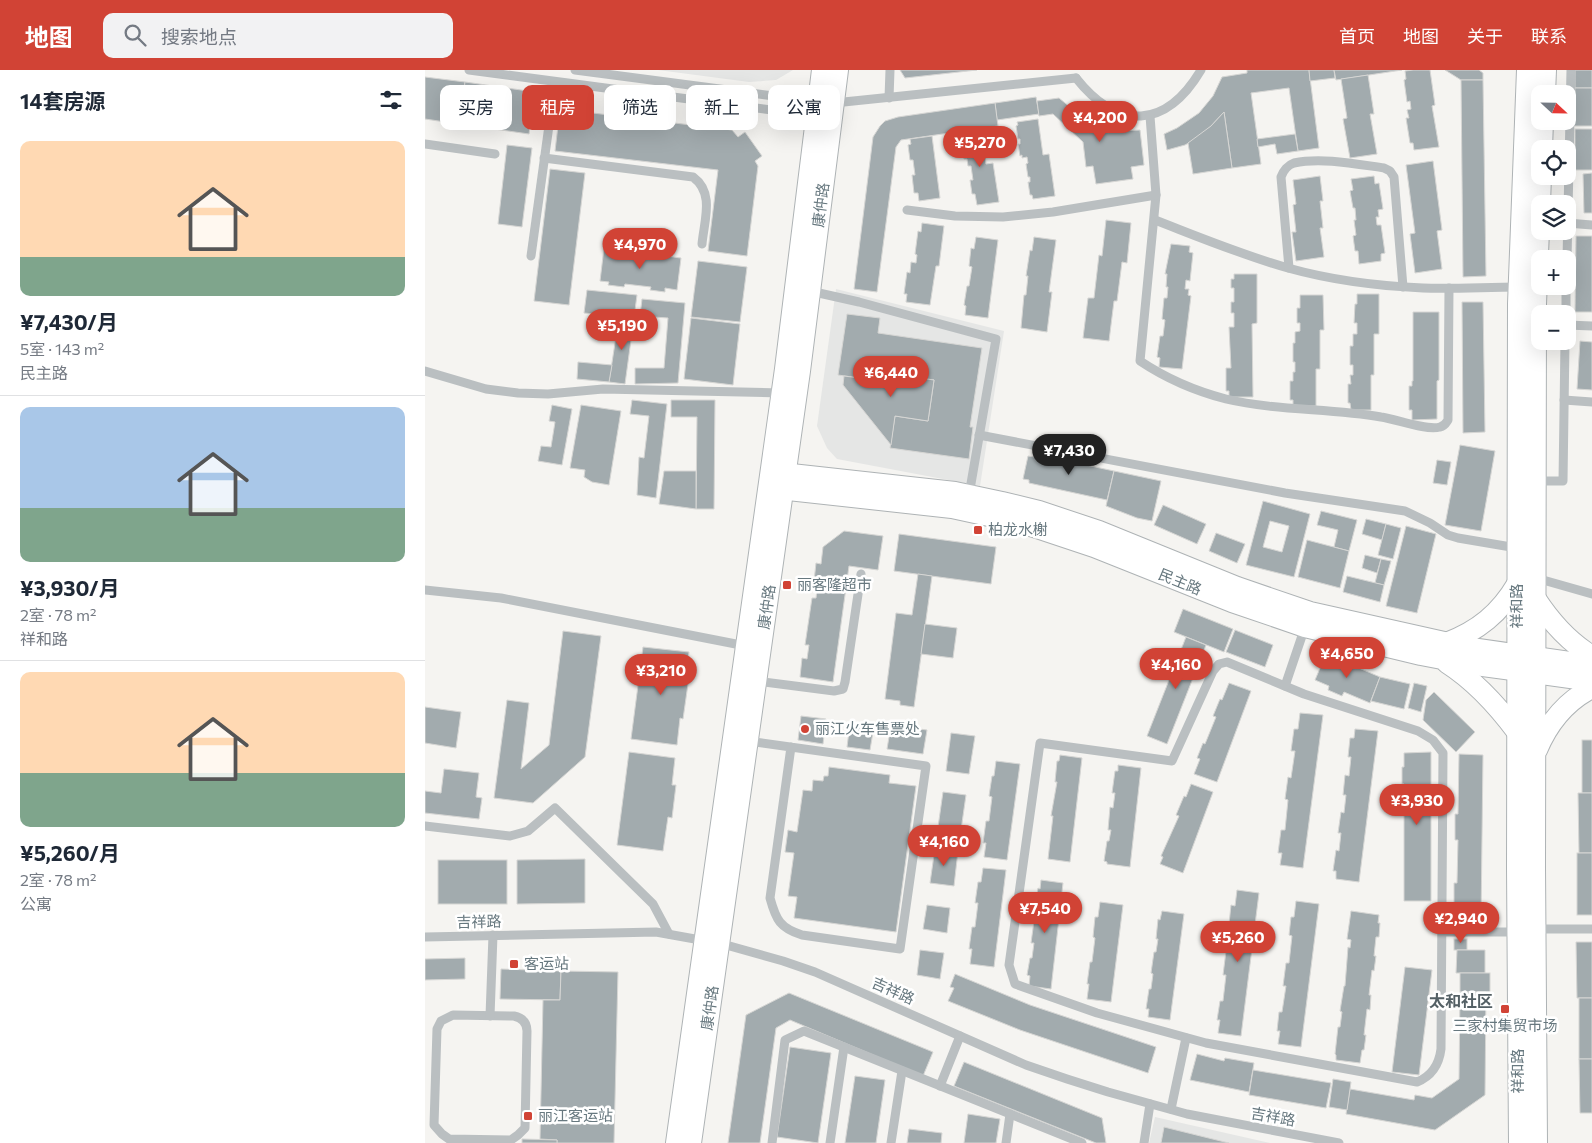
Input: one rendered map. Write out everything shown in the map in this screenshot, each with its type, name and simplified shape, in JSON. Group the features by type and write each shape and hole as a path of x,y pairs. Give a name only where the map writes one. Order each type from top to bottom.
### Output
{"main road":[{"name":"康仲路","path":"823,70 825,85"},
{"name":"康仲路","path":"834,85 838,70"},
{"name":"祥和路","path":"1527,70 1519,287 1517,548 1527,581 1536,599 1517,732 1537,1143"},
{"path":"1545,85 1546,70"},
{"name":"康仲路","path":"676,1143 748,741 777,481 782,393 824,130"},
{"name":"康仲路","path":"691,1143 746,646 810,290 825,130"},
{"name":"祥和路","path":"1538,305 1540,240"},
{"name":"祥和路","path":"1519,1143 1535,755 1526,665 1527,581 1536,481 1538,350"},
{"name":"民主路","path":"777,481 969,495 1039,512 1099,531 1237,587 1310,612 1444,651"},
{"name":"民主路","path":"777,481 952,508 998,518 1034,527 1094,547 1232,602 1305,627 1526,665 1592,681"},
{"path":"1517,732 1506,716 1444,651 1487,621 1527,581"},
{"path":"1536,599 1563,634 1592,656"},
{"name":"民主路","path":"1526,665 1592,665"},
{"path":"1535,755 1547,729 1556,717 1577,697 1592,688"}],"street":[{"path":"469,70 555,82 768,103"},
{"path":"575,70 768,100"},
{"path":"889,98 890,70"},
{"path":"840,107 889,98 1078,74 1088,93 1104,105 1122,113 1150,116 1174,102 1194,82 1201,70"},
{"path":"1569,195 1571,70"},
{"path":"531,256 555,82"},
{"path":"1150,116 1156,195 1155,220 1140,361 1183,385 1226,399 1273,407 1362,414 1417,426 1439,428 1449,420 1449,288"},
{"path":"425,144 495,154"},
{"path":"545,158 693,177 702,184 707,198 702,244"},
{"path":"1289,268 1281,177 1285,170 1293,164 1327,161 1383,168 1390,171 1394,177 1403,286"},
{"path":"907,210 955,216 1003,218 1156,195"},
{"path":"1155,220 1261,260 1338,278 1403,286 1449,288 1519,287"},
{"path":"1576,223 1592,225"},
{"path":"810,290 996,339 969,495"},
{"path":"1576,325 1592,326"},
{"path":"1536,481 1563,482 1565,350"},
{"path":"425,371 486,389 518,393 548,394 603,389 782,393"},
{"path":"1565,400 1592,402"},
{"path":"979,435 1285,493 1405,511 1430,523 1448,535 1517,548"},
{"path":"756,681 834,691 843,689 861,574"},
{"path":"1527,581 1592,594"},
{"path":"425,590 501,598 746,646"},
{"path":"1285,686 1305,627"},
{"path":"1227,662 1304,694 1419,731 1439,746 1443,753 1442,932 1441,1049 1438,1064 1434,1070 1424,1079 1417,1082 1186,1038 1097,1013 1015,984 1009,965 1039,743 1172,761 1213,671 1219,664 1227,662"},
{"path":"748,741 791,747 926,766 900,949 802,935 790,931 775,916 770,898 791,747"},
{"path":"425,826 510,836 529,831 555,808 653,904 669,934"},
{"path":"1442,932 1592,929"},
{"name":"吉祥路","path":"425,937 656,932 712,942 783,961 815,972 1026,1065 1109,1092 1171,1110 1301,1140 1339,1143"},
{"path":"490,1016 493,935"},
{"path":"453,1015 490,1016 518,1017 527,1028 525,1128 511,1140 471,1141 449,1139 434,1125 437,1029 441,1021 453,1015"},
{"path":"772,1143 785,1040 804,1031 1082,1143"},
{"path":"940,1086 960,1036"},
{"path":"1171,1110 1186,1038"},
{"path":"830,1143 844,1047"},
{"path":"891,1143 902,1071"},
{"path":"1145,1143 1150,1104"},
{"path":"1006,1143 1010,1114"}],"shaded area":[{"path":"658,70 793,70 776,80 749,82"},
{"path":"836,289 1004,331 980,486 837,459 827,448 817,426"},
{"path":"1155,1117 1270,1143 1149,1143"}],"building":[{"path":"900,70 977,70 905,78"},
{"path":"1247,70 1309,70 1319,148 1298,151 1289,88 1251,93 1261,164 1232,168 1224,112 1199,137 1185,145 1167,150 1164,134 1177,128 1199,113 1213,96 1222,77 1247,73"},
{"path":"1309,70 1334,70 1335,78 1310,81"},
{"path":"1334,70 1402,70 1336,80"},
{"path":"1430,70 1435,105 1432,106 1439,147 1414,150 1413,143 1410,143 1406,118 1409,118 1407,110 1411,109 1410,101 1407,102 1404,80 1406,79 1405,71"},
{"path":"1445,70 1479,70 1483,73 1483,80 1461,80"},
{"path":"1575,70 1592,70 1592,88 1576,88"},
{"path":"1368,75 1374,114 1370,114 1377,154 1350,158 1343,119 1347,118 1341,79"},
{"path":"425,77 465,82 465,85 440,85 440,121 425,119"},
{"path":"1461,80 1483,80 1486,276 1463,277"},
{"path":"465,82 486,85 465,85"},
{"path":"1576,88 1592,88 1592,126 1576,126"},
{"path":"512,89 522,90 522,130 530,130 529,134 501,130 512,130"},
{"path":"1036,97 1039,114 997,120 995,103"},
{"path":"1059,98 1077,113 1106,128 1120,131 1140,130 1144,165 1131,167 1133,179 1096,184 1093,166 1086,167 1083,142 1053,114 1039,116 1037,101"},
{"path":"995,103 998,126 901,140 896,147 877,292 854,289 873,137 880,126 885,121 898,117"},
{"path":"1224,112 1232,168 1193,174 1188,143 1211,126"},
{"path":"594,113 604,114 604,130 676,130 676,123 686,124 686,130 732,130 738,137 745,132 762,156 755,161 758,166 747,256 708,251 718,170 555,151 558,130 594,130"},
{"path":"1038,119 1043,155 1049,154 1055,196 1033,199 1032,195 1030,195 1028,182 1030,182 1030,177 1028,177 1026,164 1028,163 1027,157 1022,158 1022,155 1020,156 1018,144 1020,144 1020,139 1018,139 1016,126 1018,125 1017,122"},
{"path":"981,129 986,164 993,163 999,202 977,205 975,194 972,194 971,166 968,166 967,159 964,159 961,141 964,140 963,131"},
{"path":"1576,129 1592,129 1592,170 1576,170"},
{"path":"1295,134 1298,151 1277,154 1275,144 1258,147 1257,139"},
{"path":"932,136 940,198 919,201 918,193 914,193 912,175 915,175 908,145 911,144 910,139"},
{"path":"507,145 532,148 522,227 498,224"},
{"path":"1433,161 1442,230 1437,231 1442,269 1415,273 1410,234 1415,233 1406,165"},
{"path":"550,169 585,173 569,305 534,301"},
{"path":"1592,173 1592,213 1584,213 1583,174"},
{"path":"1320,176 1323,201 1320,201 1323,228 1320,228 1324,257 1296,261 1292,232 1296,232 1293,205 1296,204 1293,180"},
{"path":"1374,176 1375,184 1379,183 1383,209 1378,210 1379,217 1376,217 1377,225 1381,225 1385,253 1381,254 1381,261 1359,264 1358,251 1355,251 1353,236 1356,235 1354,220 1356,220 1350,191 1353,190 1351,179"},
{"path":"1106,220 1131,223 1127,263 1122,262 1117,301 1114,301 1109,341 1083,338 1088,298 1094,298 1099,255 1102,256"},
{"path":"922,223 944,226 939,266 936,266 930,305 906,302 907,294 904,294 907,272 910,273 911,262 916,263 917,255 915,254 918,231 921,232"},
{"path":"1576,236 1592,236 1592,312 1576,312"},
{"path":"976,237 998,240 988,318 965,315 966,306 964,305 972,267 969,266 971,248 974,249"},
{"path":"1034,237 1056,240 1049,292 1052,292 1047,332 1021,328 1028,276 1026,276"},
{"path":"1171,244 1190,246 1189,252 1193,253 1190,281 1186,280 1185,289 1189,289 1188,295 1191,296 1182,369 1159,367 1160,358 1157,357 1160,336 1163,336 1165,320 1162,319 1164,298 1167,298 1168,287 1166,287 1167,274 1165,274"},
{"path":"604,248 681,258 677,290 665,288 665,292 650,290 651,287 625,284 624,287 608,285 609,282 600,281"},
{"path":"698,261 747,267 740,322 691,317"},
{"path":"1234,274 1257,274 1257,323 1252,324 1253,397 1229,397 1229,391 1226,391 1226,368 1231,368 1229,327 1234,327 1234,313 1231,313 1231,302 1234,302 1234,288 1231,288 1231,279 1234,279"},
{"path":"587,290 637,295 634,318 584,313"},
{"path":"1357,294 1379,294 1379,334 1374,334 1374,375 1371,375 1371,410 1351,410 1350,403 1348,403 1348,384 1351,384 1350,375 1353,375 1353,365 1350,365 1350,346 1353,346 1353,334 1357,334 1357,323 1354,323"},
{"path":"1300,295 1323,295 1324,330 1320,330 1320,369 1316,369 1316,406 1293,406 1293,400 1290,400 1290,381 1293,381 1293,372 1295,372 1293,343 1295,343 1295,332 1300,331 1300,323 1297,323 1297,308 1300,308"},
{"path":"642,299 685,303 678,383 635,384 635,368 664,368 668,318 640,316"},
{"path":"1462,302 1483,302 1485,432 1463,433"},
{"path":"1413,312 1439,312 1437,419 1412,420 1412,410 1409,410 1409,386 1412,386 1413,381"},
{"path":"847,314 880,318 878,333 982,348 970,427 973,427 969,459 890,448 895,416 928,421 934,380 860,370 859,378 838,375"},
{"path":"619,317 634,318 625,384 609,382"},
{"path":"691,318 740,324 733,385 684,379"},
{"path":"1580,341 1592,342 1592,390 1577,389"},
{"path":"578,362 612,365 609,382 577,379"},
{"path":"860,370 934,380 928,421 895,416 891,445 843,385 844,376 859,378"},
{"path":"632,400 667,404 656,498 637,495 639,457 644,458 649,416 630,414"},
{"path":"671,400 715,400 714,509 696,509 697,417 671,417"},
{"path":"552,405 572,409 562,465 538,461 541,446 551,447 555,422 549,421"},
{"path":"581,405 621,411 609,485 592,482 584,477 585,470 570,468"},
{"path":"1460,445 1495,451 1481,531 1445,525"},
{"path":"1035,454 1114,471 1107,500 1029,483 1029,480 1023,479 1028,456 1035,457"},
{"path":"1437,460 1451,462 1447,485 1433,483"},
{"path":"664,471 696,471 696,509 659,504"},
{"path":"1114,471 1161,481 1152,521 1137,518 1106,506"},
{"path":"1263,501 1310,514 1294,577 1246,565","holes":["1270,521 1289,526 1282,552 1263,547"]},
{"path":"1163,505 1206,524 1197,544 1154,525"},
{"path":"1321,511 1357,520 1349,551 1334,547 1338,530 1317,525"},
{"path":"1366,519 1386,524 1382,540 1362,534"},
{"path":"1386,524 1401,528 1393,559 1378,555"},
{"path":"1406,526 1436,534 1417,613 1386,606"},
{"path":"844,531 883,536 878,570 849,566 833,682 800,677 802,658 807,659 809,645 805,645 812,598 816,598 818,581 814,581 816,563 821,564 823,547"},
{"path":"1216,533 1245,544 1237,563 1209,551"},
{"path":"899,534 996,547 991,584 894,571"},
{"path":"1307,540 1349,551 1340,588 1298,577"},
{"path":"1365,555 1381,559 1377,573 1362,568"},
{"path":"1381,559 1391,561 1384,585 1375,583"},
{"path":"918,574 932,576 914,707 900,705 900,701 885,699 896,613 912,615"},
{"path":"1347,576 1384,585 1380,602 1343,592"},
{"path":"1183,609 1233,629 1224,652 1174,632"},
{"path":"925,624 957,628 953,658 921,654"},
{"path":"1235,630 1273,645 1265,667 1226,652"},
{"path":"563,631 601,636 585,757 533,803 494,798 507,700 529,703 521,769 549,745"},
{"path":"1186,637 1206,645 1167,744 1147,736"},
{"path":"643,647 689,652 685,683 688,684 683,719 680,718 677,745 631,739"},
{"path":"1326,654 1380,677 1370,703 1344,692 1342,696 1328,690 1329,686 1315,680"},
{"path":"1380,677 1410,684 1404,709 1371,701"},
{"path":"1229,683 1251,691 1217,782 1194,774 1200,759 1197,758 1216,717 1213,716"},
{"path":"1414,683 1427,686 1421,712 1408,708"},
{"path":"1434,692 1475,732 1456,752 1423,720 1426,700"},
{"path":"425,707 461,712 456,748 425,743"},
{"path":"1300,713 1323,715 1303,868 1280,865 1282,853 1278,853 1281,830 1285,830 1288,800 1285,799 1288,777 1291,778 1295,751 1291,751 1294,729 1298,729"},
{"path":"801,716 826,719 823,744 798,740"},
{"path":"850,723 874,726 870,750 847,747"},
{"path":"891,725 927,730 923,754 887,749"},
{"path":"1355,729 1378,731 1359,882 1336,879 1336,871 1333,871 1336,850 1339,851 1341,833 1338,833 1341,812 1344,813 1346,795 1343,795 1345,775 1349,776 1350,738 1354,738"},
{"path":"951,733 975,736 969,774 946,771"},
{"path":"1582,740 1592,740 1592,793 1582,793"},
{"path":"629,752 675,758 672,785 676,785 672,818 668,817 663,851 617,845"},
{"path":"1431,752 1431,901 1404,901 1404,784 1402,784 1402,767 1404,767 1404,753"},
{"path":"1459,754 1483,755 1481,921 1457,921 1457,912 1454,912 1454,883 1457,883 1458,840 1455,840 1455,814 1458,814"},
{"path":"1060,755 1082,758 1070,862 1048,859 1053,816 1051,816 1057,782 1055,782 1057,761 1059,761"},
{"path":"996,761 1020,764 1007,860 984,857 986,843 983,843 986,821 989,821 992,797 989,796"},
{"path":"1118,765 1141,768 1130,867 1107,864 1104,861 1111,830 1108,830 1110,807 1113,808 1115,793 1112,793 1115,771 1118,771"},
{"path":"829,767 890,775 889,783 916,786 896,932 794,918 797,897 788,896 794,853 785,852 788,830 797,832 803,790 812,791 813,780 823,781 824,776 828,776"},
{"path":"444,769 479,773 476,797 482,798 479,819 425,813 425,791 441,793"},
{"path":"1191,784 1213,792 1183,873 1160,864 1163,857 1161,856 1179,816 1176,815"},
{"path":"943,792 966,795 961,830 938,827"},
{"path":"1578,793 1592,793 1592,853 1579,853"},
{"path":"935,848 958,851 954,886 930,883"},
{"path":"1577,853 1592,853 1592,915 1577,915"},
{"path":"585,859 585,903 517,904 517,860"},
{"path":"438,860 507,860 507,904 438,904"},
{"path":"983,868 1006,870 994,967 970,964 972,949 969,949 972,927 975,927 978,903 975,903 978,882 981,882"},
{"path":"1041,880 1063,883 1051,989 1029,986 1030,976 1027,975 1030,958 1032,958 1034,943 1031,943 1038,908 1035,908"},
{"path":"1237,890 1259,893 1241,1036 1218,1033 1220,1020 1217,1020 1220,1001 1223,1001 1226,975 1223,975 1226,951 1229,952 1232,924 1229,924 1231,905 1235,906"},
{"path":"1296,901 1319,904 1301,1047 1278,1044 1280,1031 1277,1031 1279,1012 1282,1012 1286,986 1283,986 1286,963 1289,963 1292,936 1289,935 1291,917 1294,917"},
{"path":"1100,902 1123,905 1111,1002 1087,999 1089,984 1087,984 1095,938 1093,937 1095,917 1098,917"},
{"path":"927,905 950,908 947,933 923,929"},
{"path":"1162,911 1184,914 1170,1020 1148,1017 1149,1009 1146,1009 1149,989 1151,989 1154,952 1156,952 1158,939 1156,939 1158,919 1160,920"},
{"path":"1351,911 1379,915 1378,923 1380,923 1379,937 1376,937 1374,956 1376,956 1369,995 1371,995 1370,1010 1367,1009 1364,1035 1366,1035 1360,1063 1336,1060 1335,1054 1342,1012 1340,1011 1345,986 1348,947 1350,948 1351,940 1347,939"},
{"path":"1454,939 1467,939 1467,950 1454,950"},
{"path":"1576,942 1592,942 1592,998 1577,998"},
{"path":"920,950 944,953 940,979 917,975"},
{"path":"1457,950 1485,950 1485,973 1456,973"},
{"path":"465,958 465,979 425,980 425,959"},
{"path":"1405,967 1432,970 1419,1075 1392,1072"},
{"path":"501,969 561,971 560,1000 500,999"},
{"path":"561,971 618,972 614,1143 557,1143 557,1140 540,1139 543,1000 560,1000"},
{"path":"1460,973 1490,973 1490,992 1460,992"},
{"path":"955,974 1030,1005 1156,1047 1148,1073 1020,1030 948,1001 954,988 950,987"},
{"path":"1460,992 1486,992 1485,1095 1435,1130 1346,1114 1350,1089 1414,1100 1415,1095 1432,1098 1459,1079"},
{"path":"789,993 933,1052 923,1076 790,1020 776,1028 760,1143 728,1143 746,1015"},
{"path":"1579,998 1592,998 1592,1059 1579,1059"},
{"path":"790,1047 831,1053 818,1143 777,1137"},
{"path":"1197,1054 1224,1061 1225,1058 1254,1063 1249,1092 1190,1080"},
{"path":"1579,1059 1592,1059 1592,1113 1580,1113"},
{"path":"964,1062 1102,1118 1106,1143 1096,1143 954,1086"},
{"path":"1253,1070 1331,1083 1326,1108 1249,1095"},
{"path":"855,1076 885,1080 876,1143 845,1143"},
{"path":"1333,1079 1351,1082 1347,1110 1329,1107"},
{"path":"968,1114 1000,1119 996,1143 964,1143"},
{"path":"1164,1127 1229,1143 1161,1143"},
{"path":"909,1129 942,1133 941,1143 907,1143"},
{"path":"522,1139 557,1140 557,1143 522,1143"}],"place":[{"name":"柏龙水榭","path":"978,530"},
{"name":"丽客隆超市","path":"787,585"},
{"name":"丽江火车售票处","path":"805,729"},
{"name":"客运站","path":"514,964"},
{"name":"三家村集贸市场","path":"1505,1009"},
{"name":"丽江客运站","path":"528,1116"}],"district":[{"name":"太和社区","path":"1461,1001"}]}
